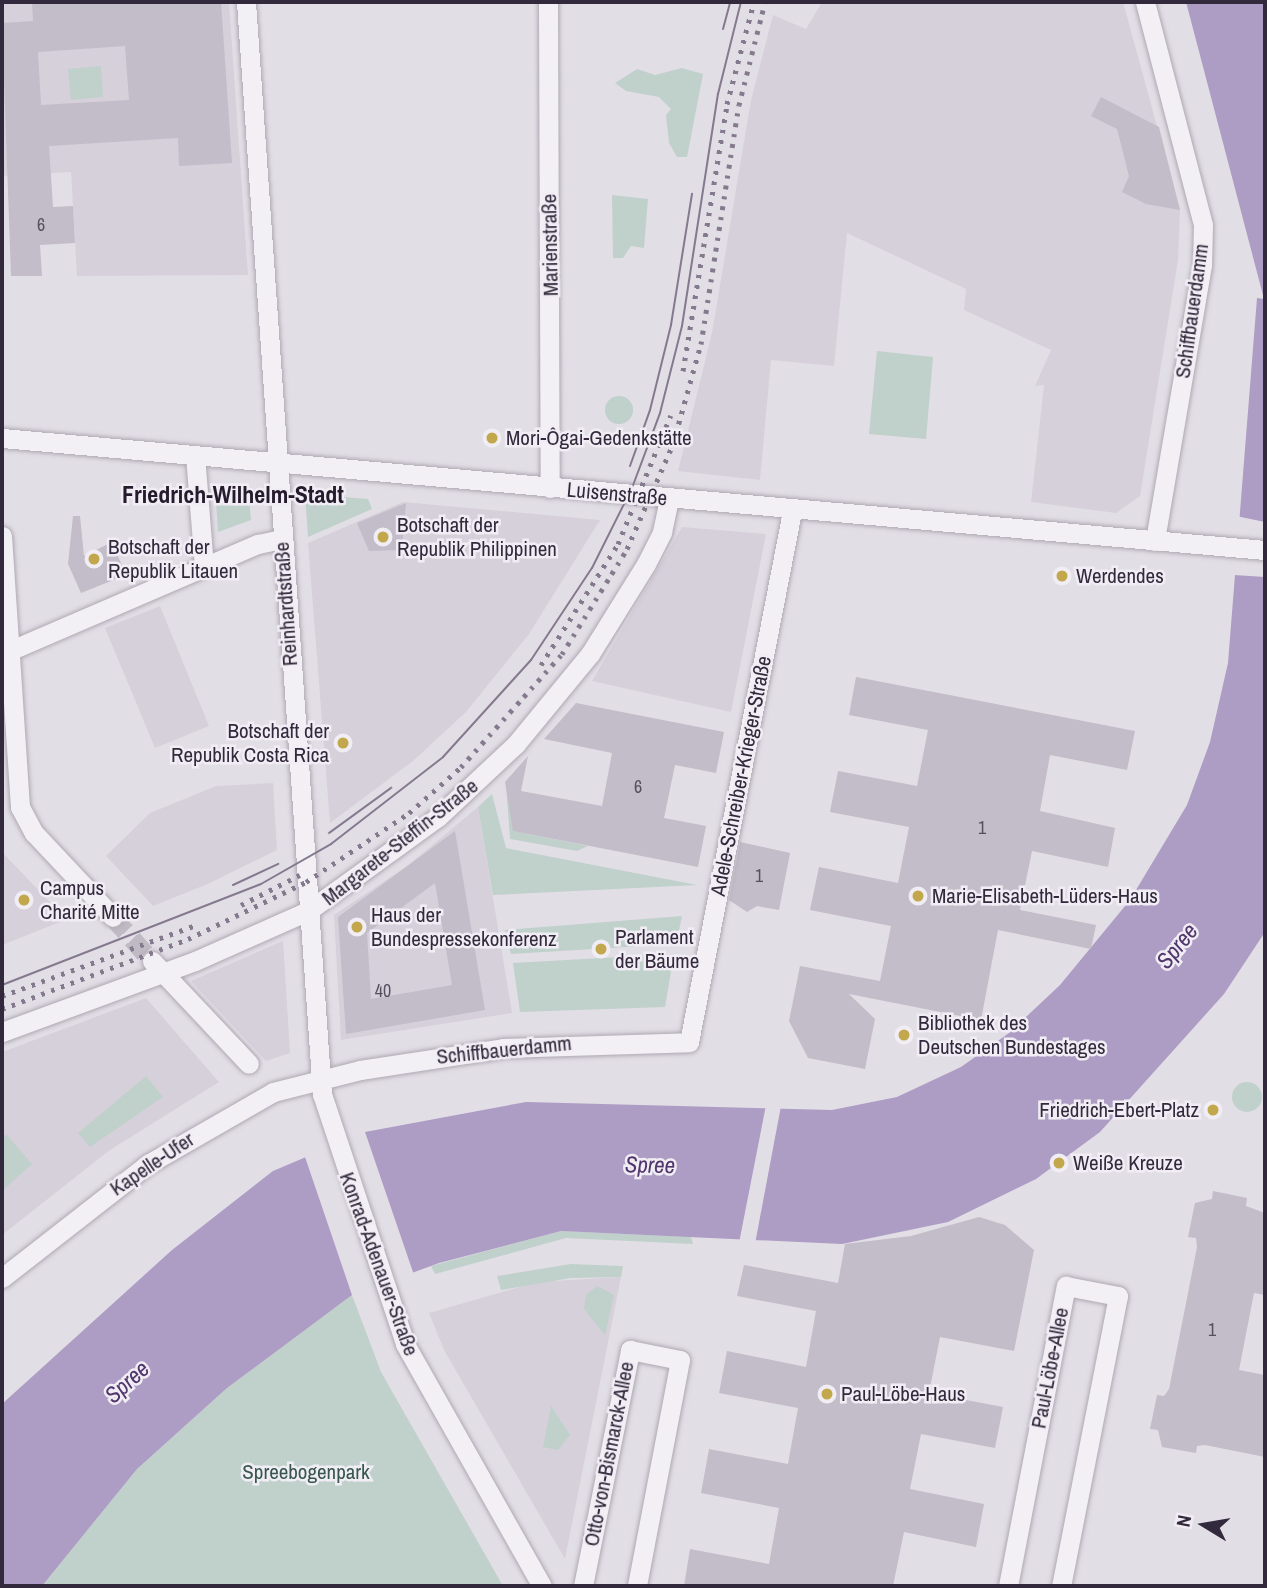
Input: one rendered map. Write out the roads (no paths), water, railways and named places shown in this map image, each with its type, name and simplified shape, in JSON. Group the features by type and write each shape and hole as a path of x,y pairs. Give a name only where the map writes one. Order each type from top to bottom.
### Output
{"street":[{"name":"Reinhardtstraße","path":"246,2 320,1080"},
{"name":"Marienstraße","path":"548,2 550,488"},
{"name":"Schiffbauerdamm","path":"1145,2 1203,225 1202,265 1155,541"},
{"name":"Luisenstraße","path":"2,438 792,511 1265,550"},
{"path":"195,454 204,568"},
{"name":"Margarete-Steffin-Straße","path":"2,1032 156,968 309,911 438,817 516,744 607,630 662,532 668,499"},
{"name":"Adele-Schreiber-Krieger-Straße","path":"689,1042 792,511"},
{"path":"2,536 16,761 26,820 113,917"},
{"path":"9,651 204,568 281,539"},
{"path":"156,968 248,1064"},
{"name":"Schiffbauerdamm","path":"320,1080 502,1048 689,1042"},
{"name":"Konrad-Adenauer-Straße","path":"320,1080 327,1116 393,1313 418,1371 542,1586"},
{"name":"Kapelle-Ufer","path":"2,1278 148,1164 256,1099 320,1080"},
{"name":"Paul-Löbe-Allee","path":"1008,1586 1066,1286 1118,1296 1061,1586"},
{"name":"Otto-von-Bismarck-Allee","path":"583,1586 630,1350 680,1360 637,1586"}],"water":[{"name":"Spree","path":"1186,2 1265,2 1265,932 1224,994 1100,1132 1036,1179 948,1222 842,1244 561,1231 439,1263 352,1295 227,1388 137,1469 42,1586 2,1586 2,1404 172,1250 273,1171 365,1132 526,1102 832,1110 897,1097 961,1067 1009,1033 1060,985 1130,900 1187,805 1210,742 1228,663 1257,298 1264,299"}],"tunnel":[{"path":"113,917 152,961"}],"tram line":[{"path":"723,29 730,2"},
{"path":"2,985 261,884 331,844 443,757 531,660 592,568 632,488 660,413 682,326 718,94 741,2"},
{"path":"630,466 650,410 671,325 692,194"},
{"path":"329,833 391,788"},
{"path":"233,885 278,864"}],"railway":[{"path":"683,371 727,104 754,2"},
{"path":"2,1009 188,939 306,882 409,813 461,767 562,654 627,549 673,444 701,344 739,105 765,2"},
{"path":"541,665 618,544 671,415"},
{"path":"241,905 300,875"},
{"path":"2,996 196,925"}],"place":[{"name":"Mori-Ôgai-Gedenkstätte","path":"492,438"},
{"name":"Botschaft der Republik Philippinen","path":"383,537"},
{"name":"Botschaft der Republik Litauen","path":"94,559"},
{"name":"Werdendes","path":"1062,576"},
{"name":"Botschaft der Republik Costa Rica","path":"343,743"},
{"name":"Marie-Elisabeth-Lüders-Haus","path":"918,896"},
{"name":"Campus Charité Mitte","path":"24,900"},
{"name":"Haus der Bundespressekonferenz","path":"357,927"},
{"name":"Parlament der Bäume","path":"601,949"},
{"name":"Bibliothek des Deutschen Bundestages","path":"904,1035"},
{"name":"Friedrich-Ebert-Platz","path":"1213,1110"},
{"name":"Weiße Kreuze","path":"1059,1163"},
{"name":"Paul-Löbe-Haus","path":"827,1394"}],"district":[{"name":"Friedrich-Wilhelm-Stadt","path":"233,495"}],"park label":[{"name":"Spreebogenpark","path":"306,1472"}]}
